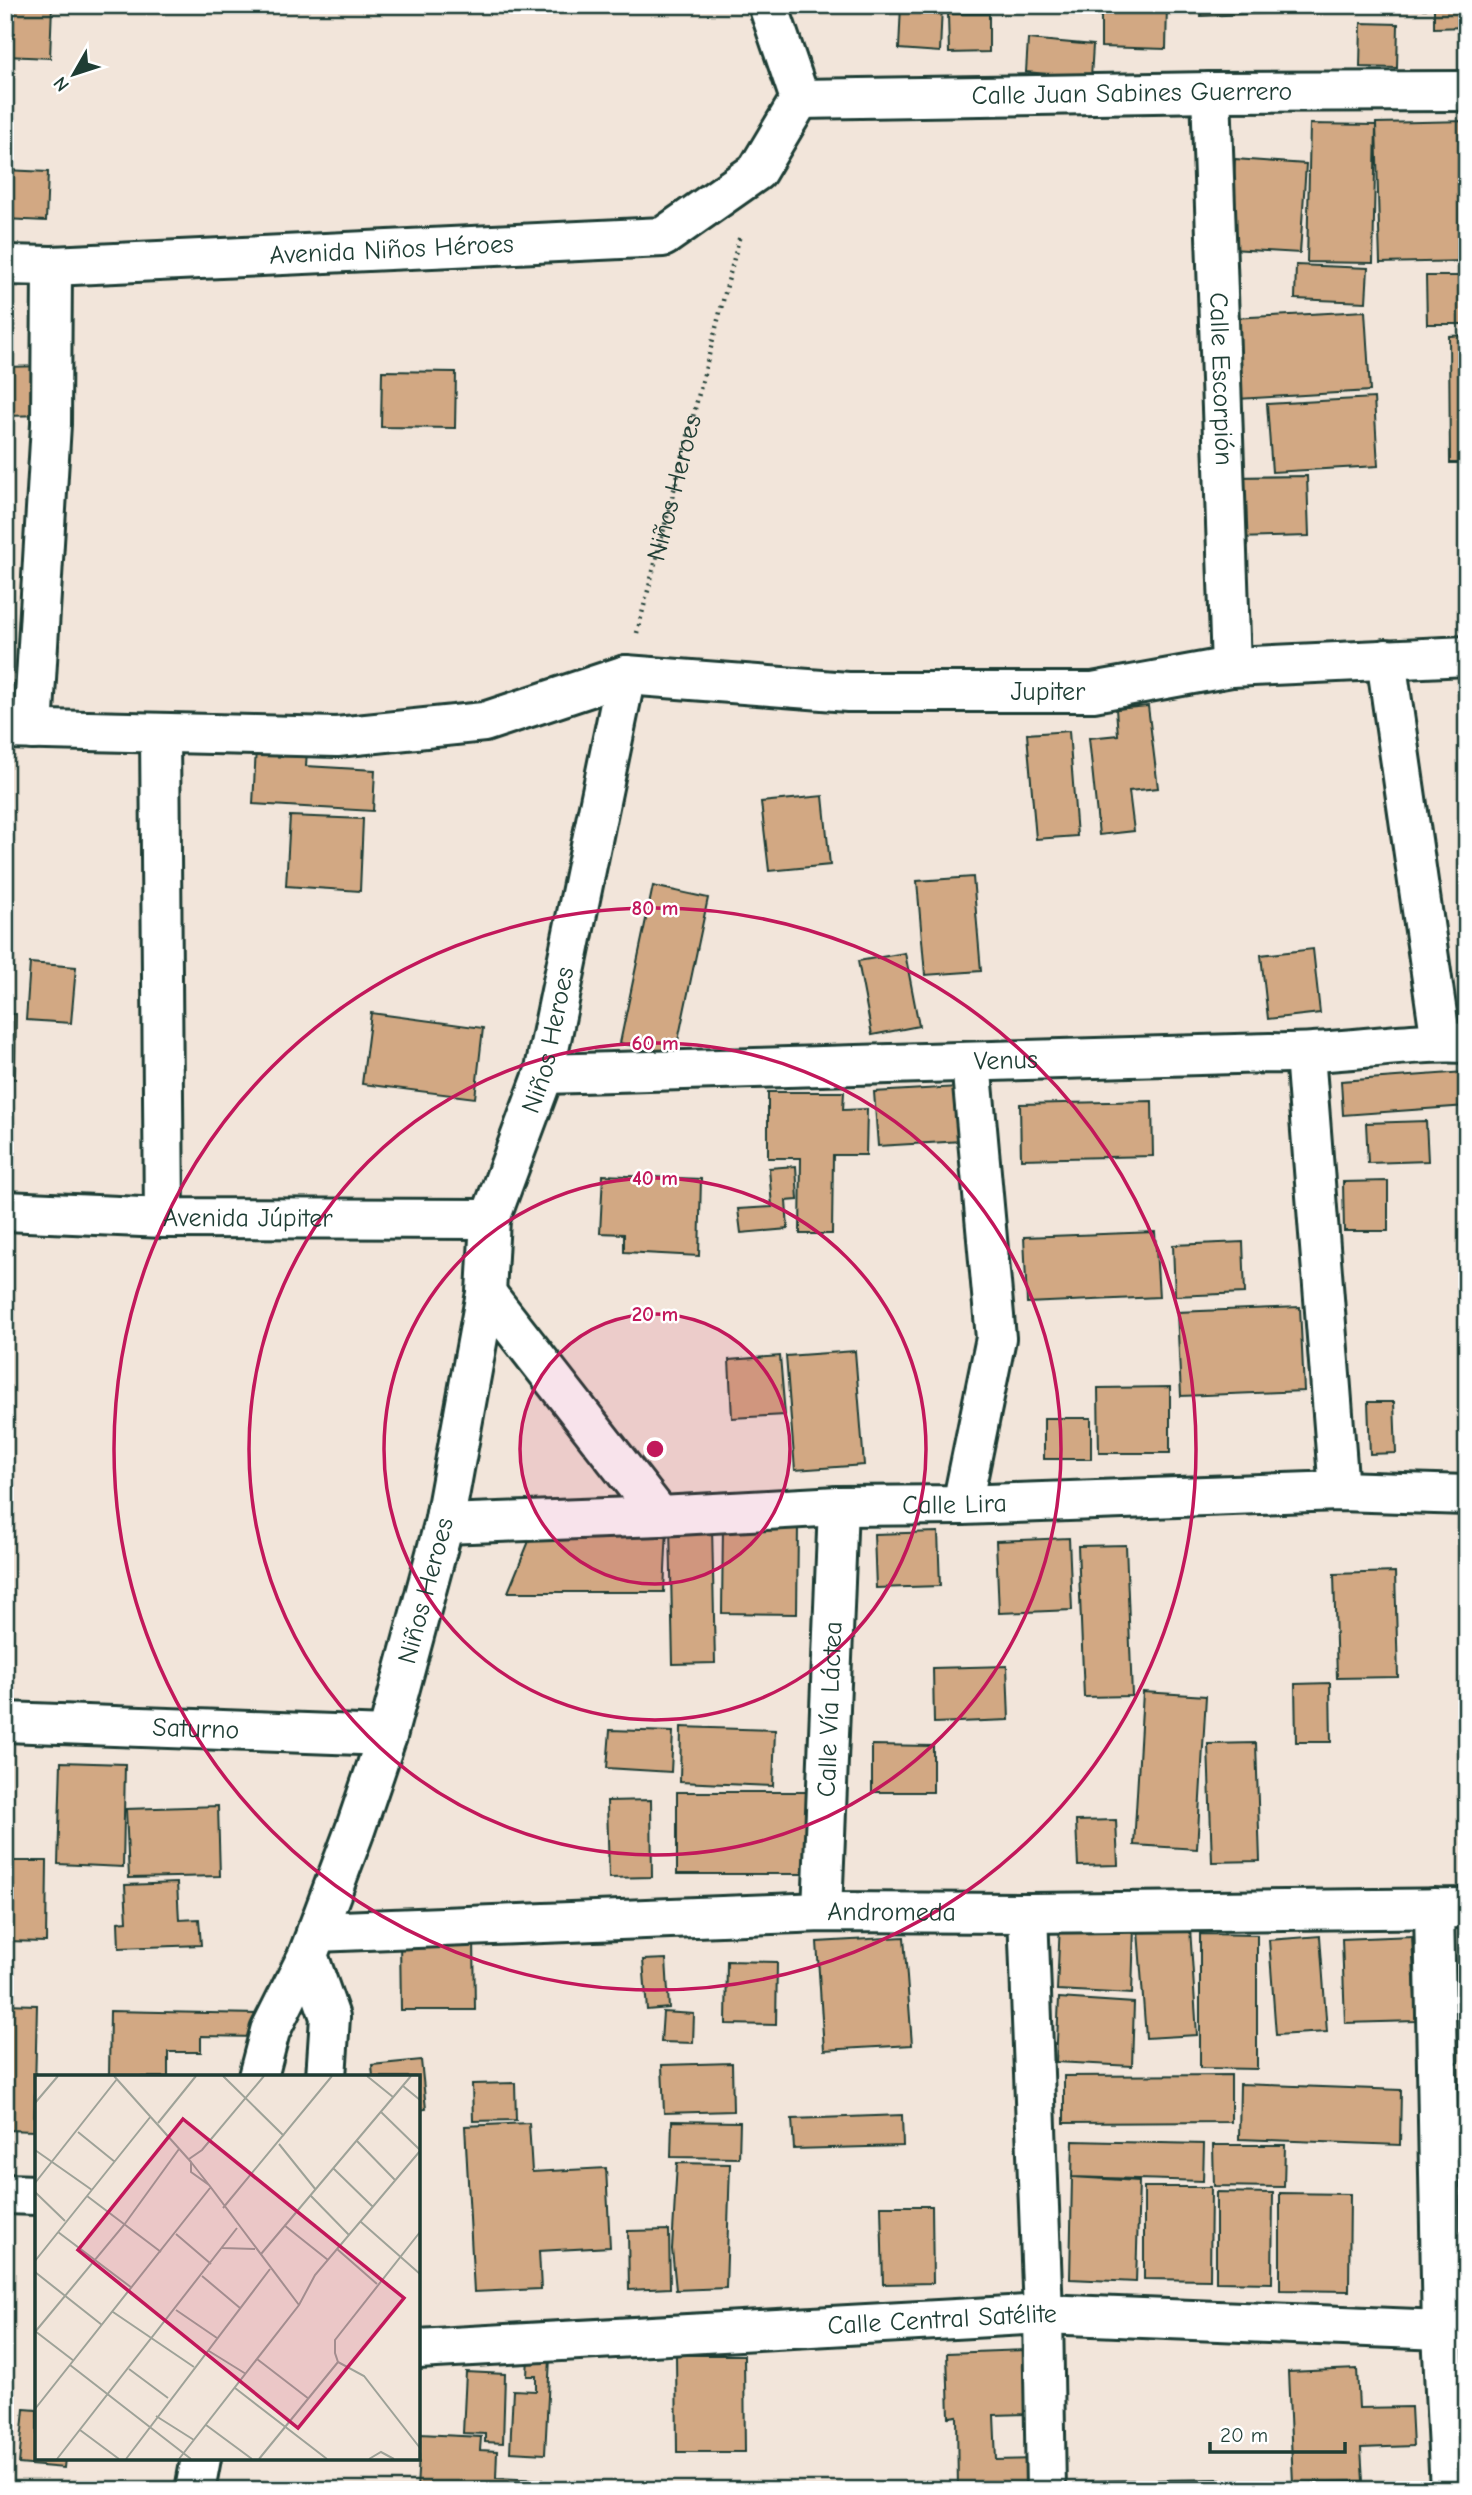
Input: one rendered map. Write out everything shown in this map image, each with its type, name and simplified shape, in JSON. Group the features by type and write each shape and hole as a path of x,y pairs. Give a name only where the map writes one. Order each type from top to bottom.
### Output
{"street":[{"path":"757,170 800,99 768,5"},
{"name":"Calle Juan Sabines Guerrero","path":"800,99 1467,90"},
{"name":"Calle Escorpión","path":"1211,92 1231,667"},
{"name":"Avenida Niños Héroes","path":"5,265 663,237 757,170"},
{"path":"52,265 51,424 19,730 337,737 484,722 626,675"},
{"name":"Jupiter","path":"626,675 848,692 1093,692 1231,667 1467,656"},
{"path":"1386,659 1454,1042"},
{"name":"Niños Heroes","path":"259,2075 270,2031 312,1943 387,1736 444,1524 486,1293 490,1219 544,1074 626,675"},
{"path":"160,734 164,1218"},
{"name":"Venus","path":"544,1074 1305,1054 1454,1042"},
{"path":"1305,1054 1339,1491"},
{"path":"962,1505 996,1338 971,1062"},
{"name":"Avenida Júpiter","path":"5,1211 164,1218 490,1219"},
{"path":"486,1293 660,1516"},
{"name":"Calle Lira","path":"444,1524 838,1506 962,1505 1339,1491 1467,1495"},
{"name":"Calle Vía Láctea","path":"822,1912 838,1506"},
{"name":"Saturno","path":"5,1722 387,1736"},
{"path":"1450,1908 1454,2331 1450,2490"},
{"name":"Andromeda","path":"312,1943 822,1912 1028,1913 1450,1908"},
{"path":"1028,1913 1043,2314 1046,2490"},
{"path":"312,1943 330,2017 326,2075"},
{"path":"5,2194 35,2195"},
{"name":"Calle Central Satélite","path":"420,2348 1043,2314 1454,2331"},
{"path":"195,2490 201,2460"}],"path":[{"name":"Niños Heroes","path":"626,675 757,170"}],"building":[{"path":"5,5 52,5 50,58 5,56"},
{"path":"901,5 942,5 940,52 899,49"},
{"path":"1101,5 1167,5 1166,49 1101,47"},
{"path":"1200,5 1302,5 1302,12 1201,16"},
{"path":"1343,5 1426,5 1426,9"},
{"path":"1434,5 1467,5 1467,27 1434,28"},
{"path":"948,14 989,14 989,52 949,53"},
{"path":"1361,23 1398,24 1397,68 1360,67"},
{"path":"1028,39 1093,45 1091,78 1026,72"},
{"path":"1467,121 1467,261 1380,263 1376,123"},
{"path":"1310,124 1376,125 1373,263 1307,262"},
{"path":"1235,159 1306,164 1300,253 1230,249"},
{"path":"5,170 48,172 46,221 5,219"},
{"path":"1296,265 1368,268 1366,302 1295,299"},
{"path":"1426,276 1467,276 1467,324 1427,324"},
{"path":"1365,311 1370,391 1237,399 1231,318"},
{"path":"1467,335 1467,463 1450,463 1449,336"},
{"path":"44,366 45,415 5,416 5,367"},
{"path":"382,371 456,372 455,428 381,427"},
{"path":"1374,398 1378,466 1272,472 1267,404"},
{"path":"1307,476 1309,536 1237,538 1235,477"},
{"path":"1148,706 1158,788 1129,791 1134,831 1099,835 1089,738 1118,735 1116,709"},
{"path":"1069,731 1077,836 1036,839 1027,734"},
{"path":"256,748 307,750 306,766 375,770 373,811 253,804"},
{"path":"823,796 830,865 769,871 761,802"},
{"path":"290,816 363,819 360,891 286,886"},
{"path":"973,877 981,971 925,975 917,881"},
{"path":"653,886 708,898 675,1055 620,1043"},
{"path":"1313,949 1320,1013 1268,1019 1261,955"},
{"path":"905,953 919,1026 872,1035 858,961"},
{"path":"30,963 76,967 71,1023 26,1020"},
{"path":"371,1013 483,1028 475,1098 362,1084"},
{"path":"5,1014 16,1014 15,1079 5,1079"},
{"path":"1465,1072 1467,1106 1343,1115 1341,1081"},
{"path":"958,1087 962,1141 878,1146 874,1092"},
{"path":"768,1092 844,1092 843,1110 867,1109 866,1155 833,1155 832,1234 800,1234 801,1158 768,1158"},
{"path":"1152,1101 1153,1156 1021,1159 1020,1104"},
{"path":"1426,1121 1428,1161 1368,1163 1366,1123"},
{"path":"796,1166 798,1200 786,1201 788,1229 741,1233 738,1209 772,1207 769,1168"},
{"path":"603,1175 701,1179 699,1256 624,1252 624,1234 600,1233"},
{"path":"1388,1181 1388,1231 1344,1231 1343,1182"},
{"path":"1155,1232 1159,1297 1027,1303 1024,1237"},
{"path":"1243,1242 1245,1293 1175,1296 1173,1245"},
{"path":"1300,1307 1304,1391 1181,1396 1177,1312"},
{"path":"855,1351 864,1465 795,1470 786,1356"},
{"path":"780,1356 785,1415 732,1418 729,1360"},
{"path":"1170,1387 1170,1453 1099,1453 1098,1388"},
{"path":"1368,1402 1394,1402 1396,1453 1370,1454"},
{"path":"1044,1418 1091,1418 1091,1459 1044,1459"},
{"path":"723,1524 798,1525 797,1614 722,1613"},
{"path":"712,1526 715,1663 673,1664 670,1527"},
{"path":"667,1527 664,1592 508,1592 534,1529"},
{"path":"938,1532 940,1586 876,1588 874,1534"},
{"path":"1069,1538 1072,1610 999,1613 996,1541"},
{"path":"1126,1545 1132,1696 1084,1697 1078,1546"},
{"path":"1395,1572 1398,1677 1337,1678 1334,1574"},
{"path":"1007,1666 1009,1720 934,1723 933,1668"},
{"path":"1330,1683 1331,1742 1296,1742 1295,1684"},
{"path":"1143,1692 1206,1696 1197,1849 1134,1845"},
{"path":"681,1727 775,1730 773,1786 680,1782"},
{"path":"610,1730 673,1732 671,1772 607,1768"},
{"path":"1256,1743 1260,1861 1212,1862 1208,1744"},
{"path":"872,1745 933,1746 933,1792 872,1792"},
{"path":"61,1762 125,1764 123,1867 58,1864"},
{"path":"677,1792 809,1792 809,1874 677,1874"},
{"path":"651,1800 652,1877 609,1878 607,1801"},
{"path":"218,1806 220,1876 129,1878 126,1809"},
{"path":"1116,1820 1118,1865 1078,1866 1076,1821"},
{"path":"5,1861 47,1861 46,1942 5,1941"},
{"path":"177,1883 179,1920 199,1919 201,1945 119,1948 118,1922 127,1921 125,1885"},
{"path":"1060,1923 1134,1927 1132,1994 1057,1990"},
{"path":"1190,1928 1197,2035 1146,2038 1138,1931"},
{"path":"1200,1934 1257,1935 1257,2069 1200,2068"},
{"path":"1320,1936 1327,2032 1276,2035 1269,1940"},
{"path":"1412,1936 1416,2021 1345,2023 1342,1939"},
{"path":"904,1937 912,2045 824,2050 817,1942"},
{"path":"474,1938 475,2010 401,2010 400,1939"},
{"path":"666,1959 669,2008 647,2010 643,1960"},
{"path":"727,1961 777,1962 776,2025 726,2024"},
{"path":"1059,1998 1134,2003 1132,2066 1056,2062"},
{"path":"5,2004 37,2005 34,2131 5,2130"},
{"path":"110,2011 258,2014 258,2037 201,2036 201,2052 168,2052 168,2075 109,2075"},
{"path":"663,2012 694,2014 693,2043 661,2042"},
{"path":"421,2060 426,2109 420,2110 420,2075 373,2075 372,2065"},
{"path":"732,2063 733,2111 664,2113 662,2065"},
{"path":"1231,2075 1231,2122 1064,2123 1064,2076"},
{"path":"515,2083 516,2120 473,2121 472,2084"},
{"path":"1240,2084 1401,2090 1400,2145 1239,2139"},
{"path":"902,2115 903,2146 794,2149 792,2119"},
{"path":"672,2121 740,2122 739,2158 671,2157"},
{"path":"529,2123 532,2172 606,2168 610,2247 539,2251 541,2289 474,2292 465,2126"},
{"path":"1073,2141 1204,2144 1203,2181 1072,2177"},
{"path":"1213,2145 1285,2145 1284,2187 1214,2186"},
{"path":"677,2163 730,2164 726,2288 676,2290 672,2249"},
{"path":"1072,2177 1139,2181 1136,2282 1070,2279"},
{"path":"1144,2187 1211,2187 1210,2280 1144,2279"},
{"path":"1216,2192 1273,2193 1272,2283 1216,2282"},
{"path":"1280,2193 1350,2194 1349,2291 1280,2290"},
{"path":"881,2206 932,2206 933,2283 883,2284"},
{"path":"669,2230 670,2288 629,2290 628,2231"},
{"path":"1025,2350 1028,2414 994,2415 996,2460 1033,2459 1034,2490 958,2490 957,2416 949,2417 947,2353"},
{"path":"676,2355 744,2355 745,2452 677,2452"},
{"path":"528,2356 550,2358 545,2454 510,2452 513,2390 536,2391 536,2376 527,2376"},
{"path":"1357,2369 1359,2408 1411,2407 1413,2446 1361,2448 1363,2481 1293,2483 1288,2372"},
{"path":"466,2372 505,2374 503,2443 485,2442 485,2434 463,2433"},
{"path":"24,2409 35,2410 35,2460 65,2460 64,2468 19,2464"},
{"path":"420,2434 481,2437 480,2450 497,2451 496,2478 542,2480 541,2490 487,2490 439,2486 439,2490 417,2490"},
{"path":"1220,2479 1220,2490 1088,2490 1087,2481"}]}
